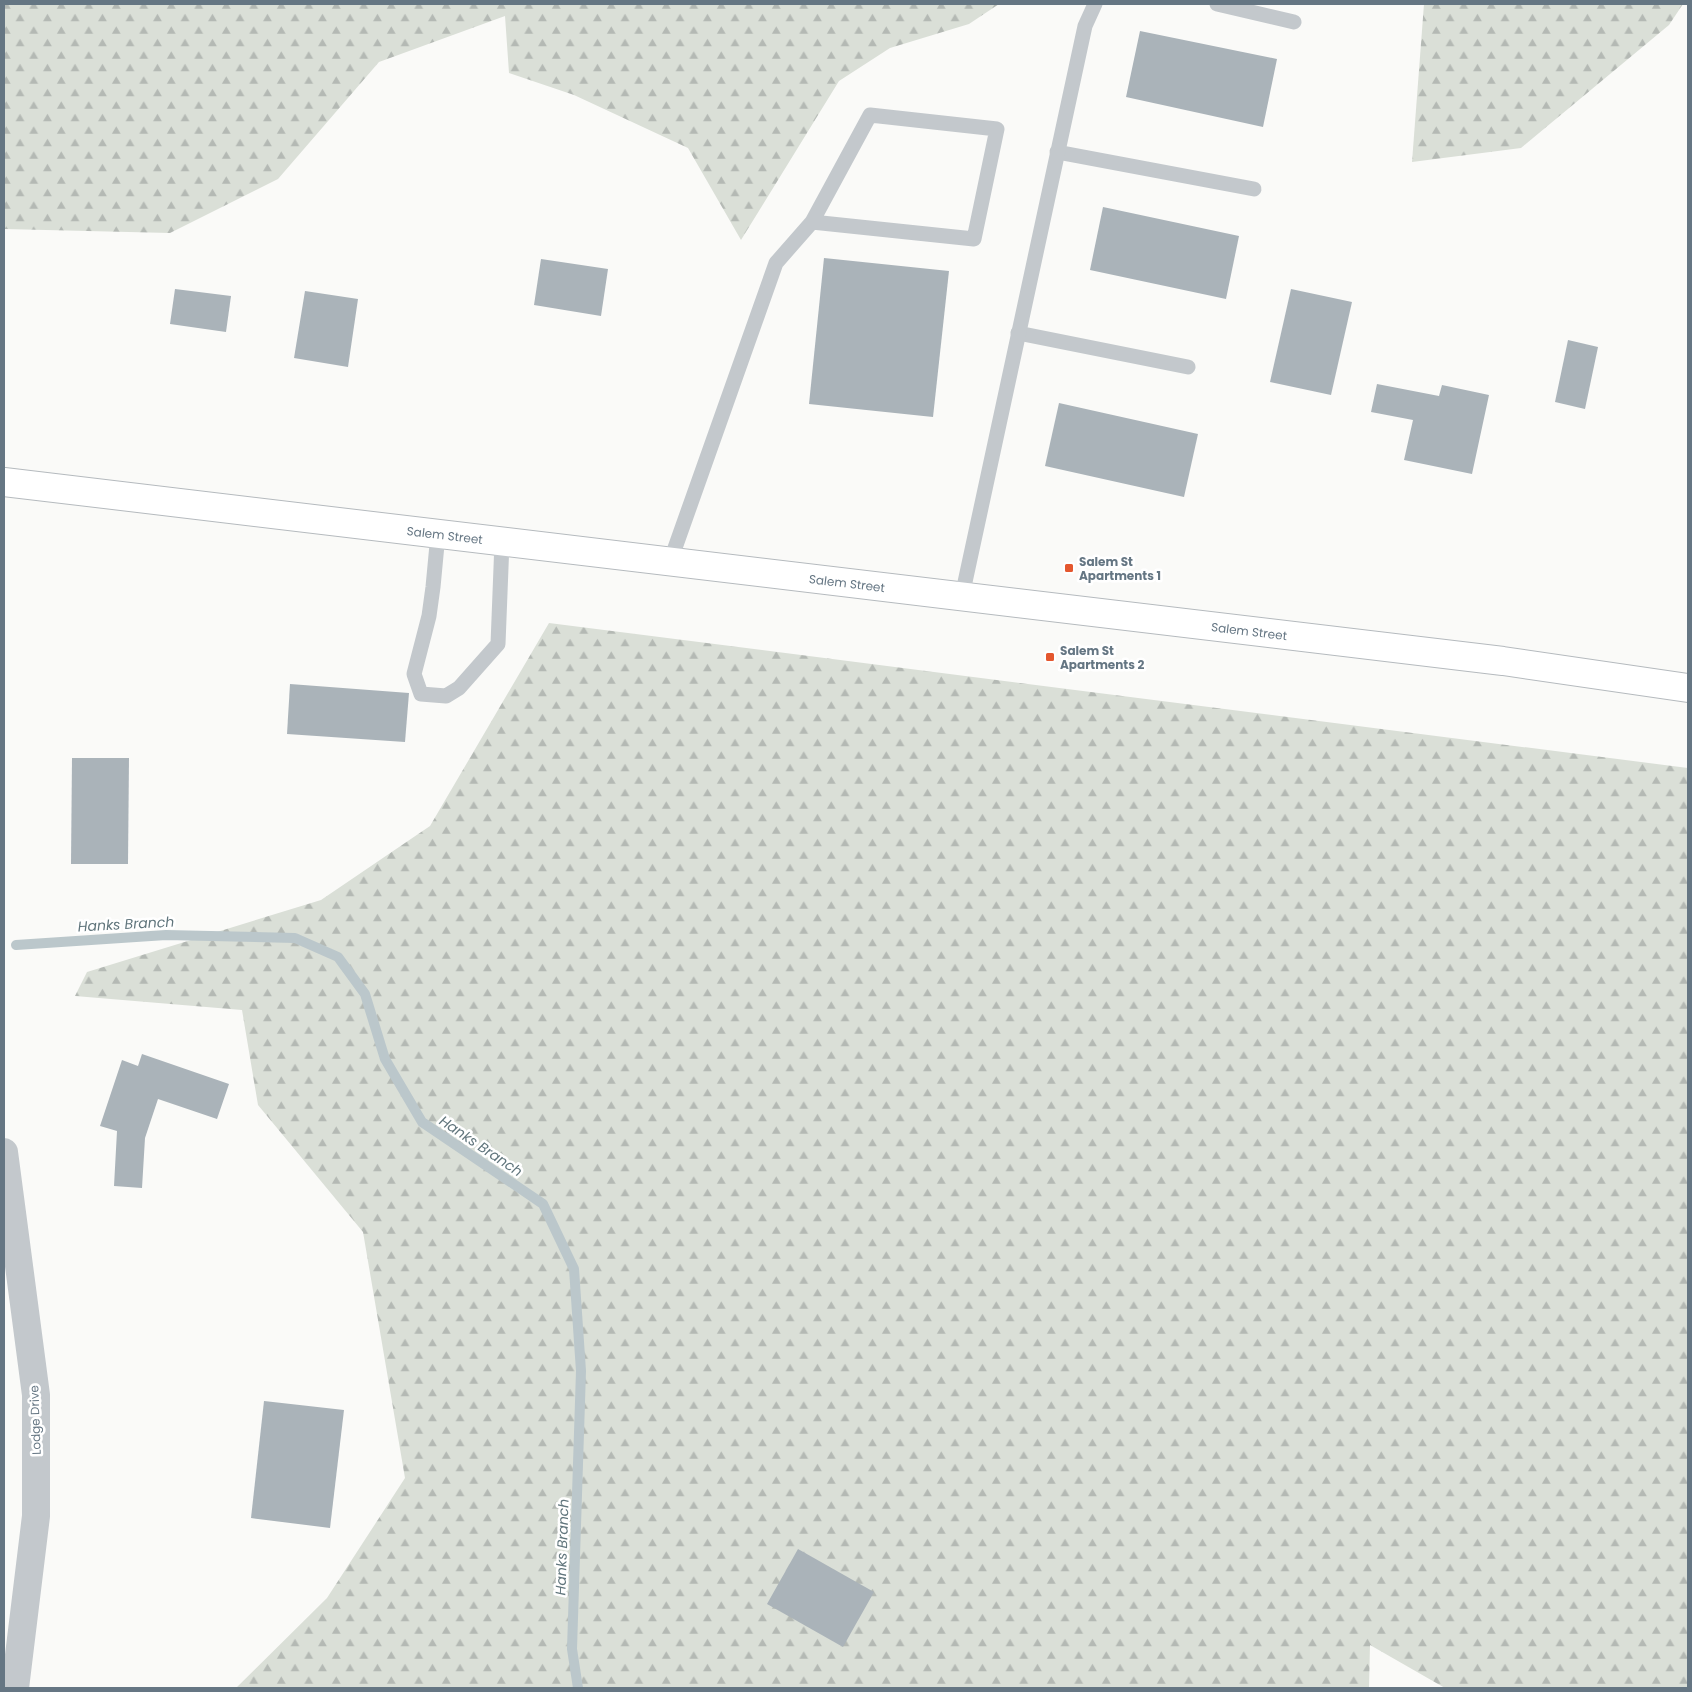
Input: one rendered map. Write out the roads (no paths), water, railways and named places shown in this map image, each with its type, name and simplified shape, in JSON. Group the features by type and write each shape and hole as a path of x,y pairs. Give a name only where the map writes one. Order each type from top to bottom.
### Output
{"main road":[{"name":"Salem Street","path":"4,482 1503,662 1688,688"}],"street":[{"name":"Lodge Drive","path":"4,1152 36,1395 36,1516 15,1688"}],"lane":[{"path":"962,596 1085,26 1095,4"},
{"path":"1217,4 1294,22"},
{"path":"670,562 776,263 812,222 870,115 997,129 974,239 812,222"},
{"path":"1057,152 1254,190"},
{"path":"1018,333 1188,367"},
{"path":"438,534 429,616 414,674 421,694 446,696 459,688 498,644 502,542"}],"waterway":[{"name":"Hanks Branch","path":"16,945 166,935 295,938 338,957 365,994 385,1059 422,1122 543,1204 574,1269 581,1371 572,1649 578,1688"}],"place":[{"name":"Salem St Apartments 1","path":"1069,568"},
{"name":"Salem St Apartments 2","path":"1050,657"}]}
